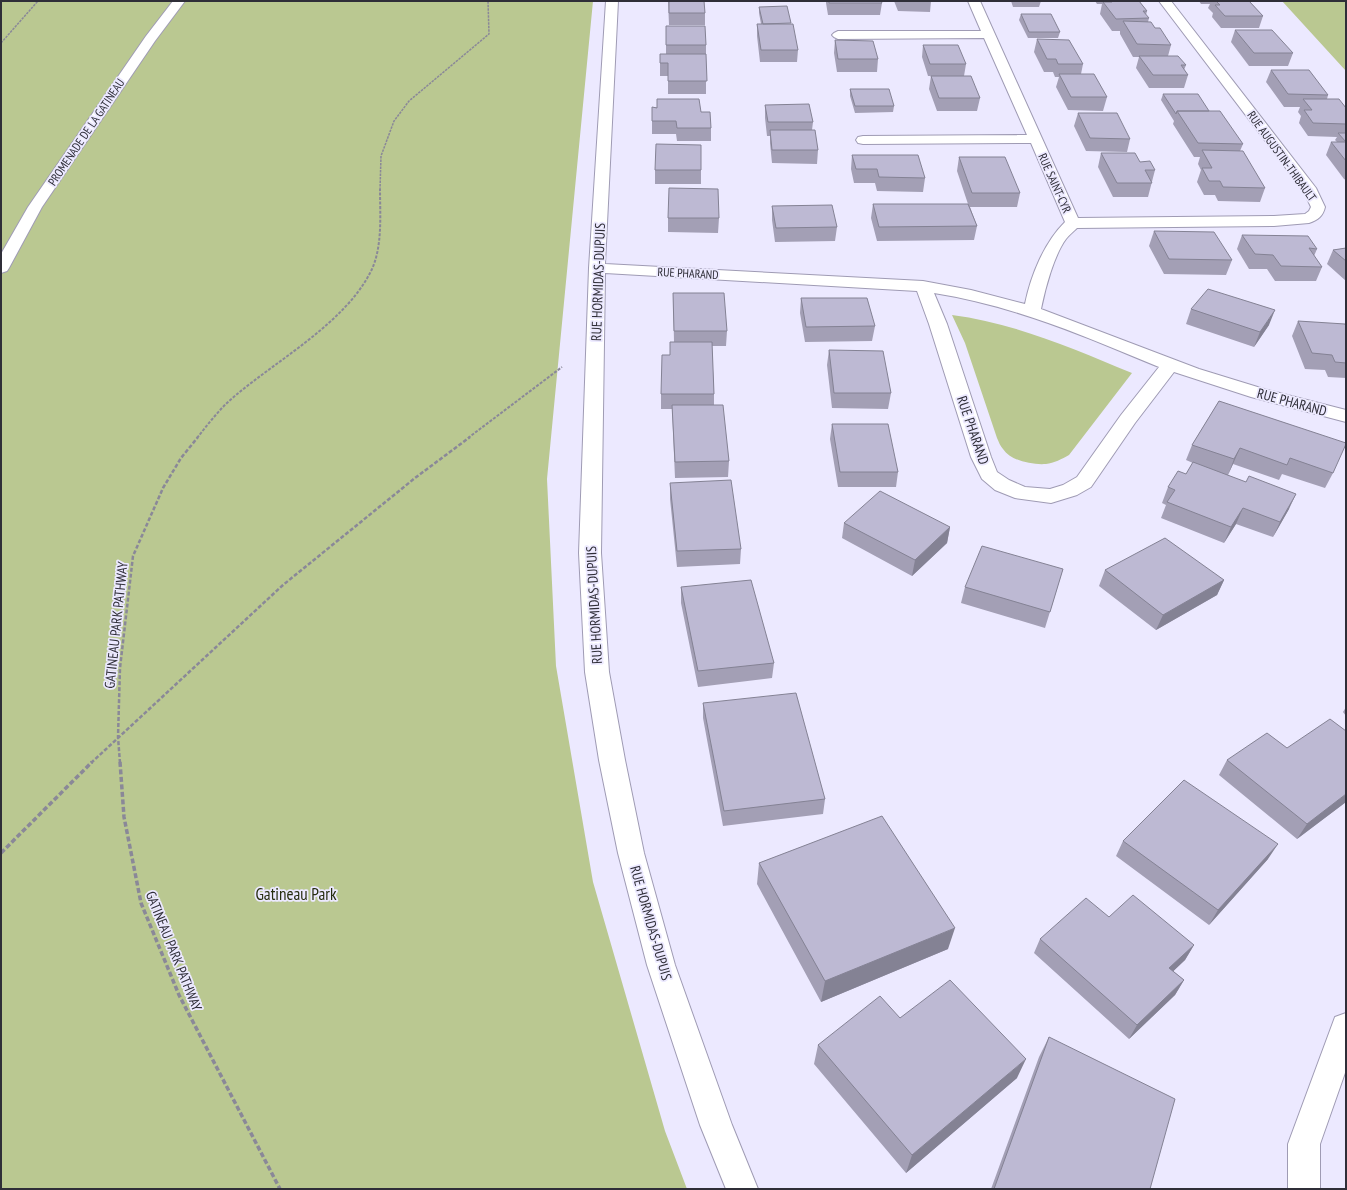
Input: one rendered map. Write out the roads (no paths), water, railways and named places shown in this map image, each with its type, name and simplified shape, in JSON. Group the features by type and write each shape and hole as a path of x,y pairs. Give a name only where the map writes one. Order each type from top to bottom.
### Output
{"street":[{"name":"PROMENADE DE LA GATINEAU","path":"1,268 19,233 40,200 146,45 179,1"},
{"name":"RUE HORMIDAS-DUPUIS","path":"612,1 597,268 590,553 597,672 612,760 631,853 660,965 716,1125 742,1189"},
{"name":"RUE SAINT-CYR","path":"974,1 1073,223 1059,237 1045,266 1035,296 1032,312"},
{"name":"RUE AUGUSTIN-THIBAULT","path":"1073,223 1274,221 1309,218 1316,213 1318,207 1310,191 1165,1"},
{"path":"838,35 989,34"},
{"name":"RUE SAINT-CYR","path":"863,140 1036,139"},
{"name":"RUE PHARAND","path":"597,268 923,286 954,290 980,296 1032,312 1110,340 1170,365 1239,387 1346,416"},
{"name":"RUE PHARAND","path":"923,286 938,324 981,457 989,475 1002,485 1022,493 1051,496 1070,490 1084,482 1128,419 1170,365"},
{"path":"1304,1189 1304,1144 1346,1027"}],"park label":[{"name":"Gatineau Park","path":"296,894"}]}
